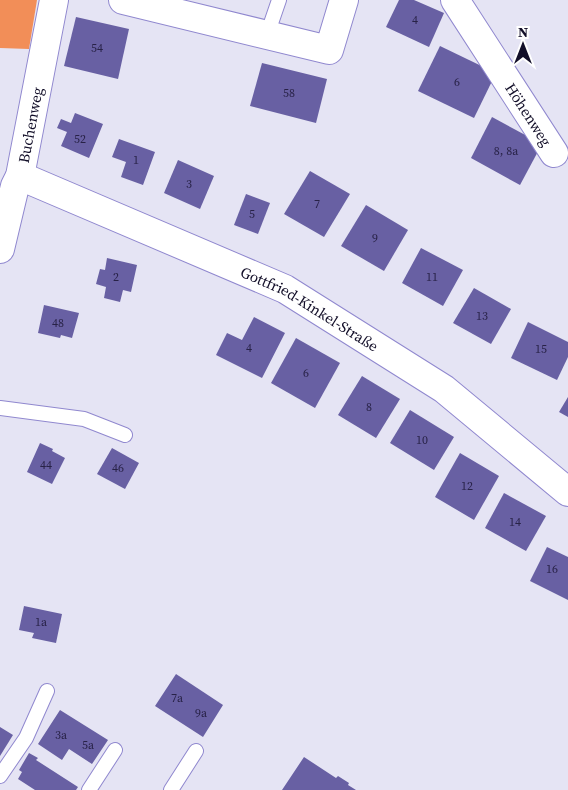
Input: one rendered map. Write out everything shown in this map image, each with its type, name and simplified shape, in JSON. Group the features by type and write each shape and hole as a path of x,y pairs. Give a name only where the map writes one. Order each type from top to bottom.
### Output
{"street":[{"name":"Buchenweg","path":"0,249 15,186 20,176 54,0"},
{"path":"123,0 329,50 344,0"},
{"name":"Höhenweg","path":"456,0 554,154"},
{"name":"Gottfried-Kinkel-Straße","path":"20,176 285,289 444,389 568,492"}],"lane":[{"path":"267,35 279,0"},
{"path":"0,408 84,419 125,435"},
{"path":"0,776 26,738 47,690"},
{"path":"89,790 115,750"},
{"path":"171,790 196,751"}],"shaded area":[{"path":"0,0 37,0 29,49 0,48"}],"building":[{"path":"399,0 414,0 444,13 429,47 386,27"},
{"path":"76,17 129,29 118,79 64,66"},
{"path":"440,46 496,73 474,118 418,91"},
{"path":"262,63 327,79 316,123 250,106"},
{"path":"75,113 103,124 89,158 61,146 67,132 57,128 61,119 71,123"},
{"path":"492,117 542,144 520,185 471,158"},
{"path":"119,139 155,152 143,185 121,177 126,162 112,157"},
{"path":"178,160 214,176 200,209 164,193"},
{"path":"310,171 350,194 324,237 284,214"},
{"path":"246,194 270,203 258,234 234,225"},
{"path":"366,205 408,230 384,271 341,246"},
{"path":"421,248 463,270 443,306 402,283"},
{"path":"107,258 137,265 131,292 123,290 120,302 104,298 106,287 96,284 100,269 105,270"},
{"path":"474,288 511,309 491,344 453,323"},
{"path":"44,305 79,313 72,338 61,335 60,338 38,333"},
{"path":"254,317 285,333 262,378 216,355 227,333 242,340"},
{"path":"528,322 568,342 568,357 557,380 511,358"},
{"path":"296,338 340,363 315,408 271,383"},
{"path":"362,376 400,399 376,438 338,415"},
{"path":"568,397 568,417 559,412"},
{"path":"410,410 454,437 434,470 390,443"},
{"path":"40,443 53,449 52,451 65,458 52,484 27,472"},
{"path":"112,448 139,463 125,489 97,474"},
{"path":"460,453 499,476 474,520 435,497"},
{"path":"504,493 546,516 526,551 485,528"},
{"path":"547,547 568,557 568,600 530,581"},
{"path":"24,606 62,614 56,643 32,638 34,633 19,630"},
{"path":"176,674 223,705 203,737 155,706"},
{"path":"60,710 108,740 92,764 69,749 62,760 38,744"},
{"path":"0,727 13,735 0,756"},
{"path":"29,753 38,758 36,760 78,787 76,790 35,790 18,779 22,772 19,770"},
{"path":"304,757 336,778 338,776 356,790 282,790"}]}
